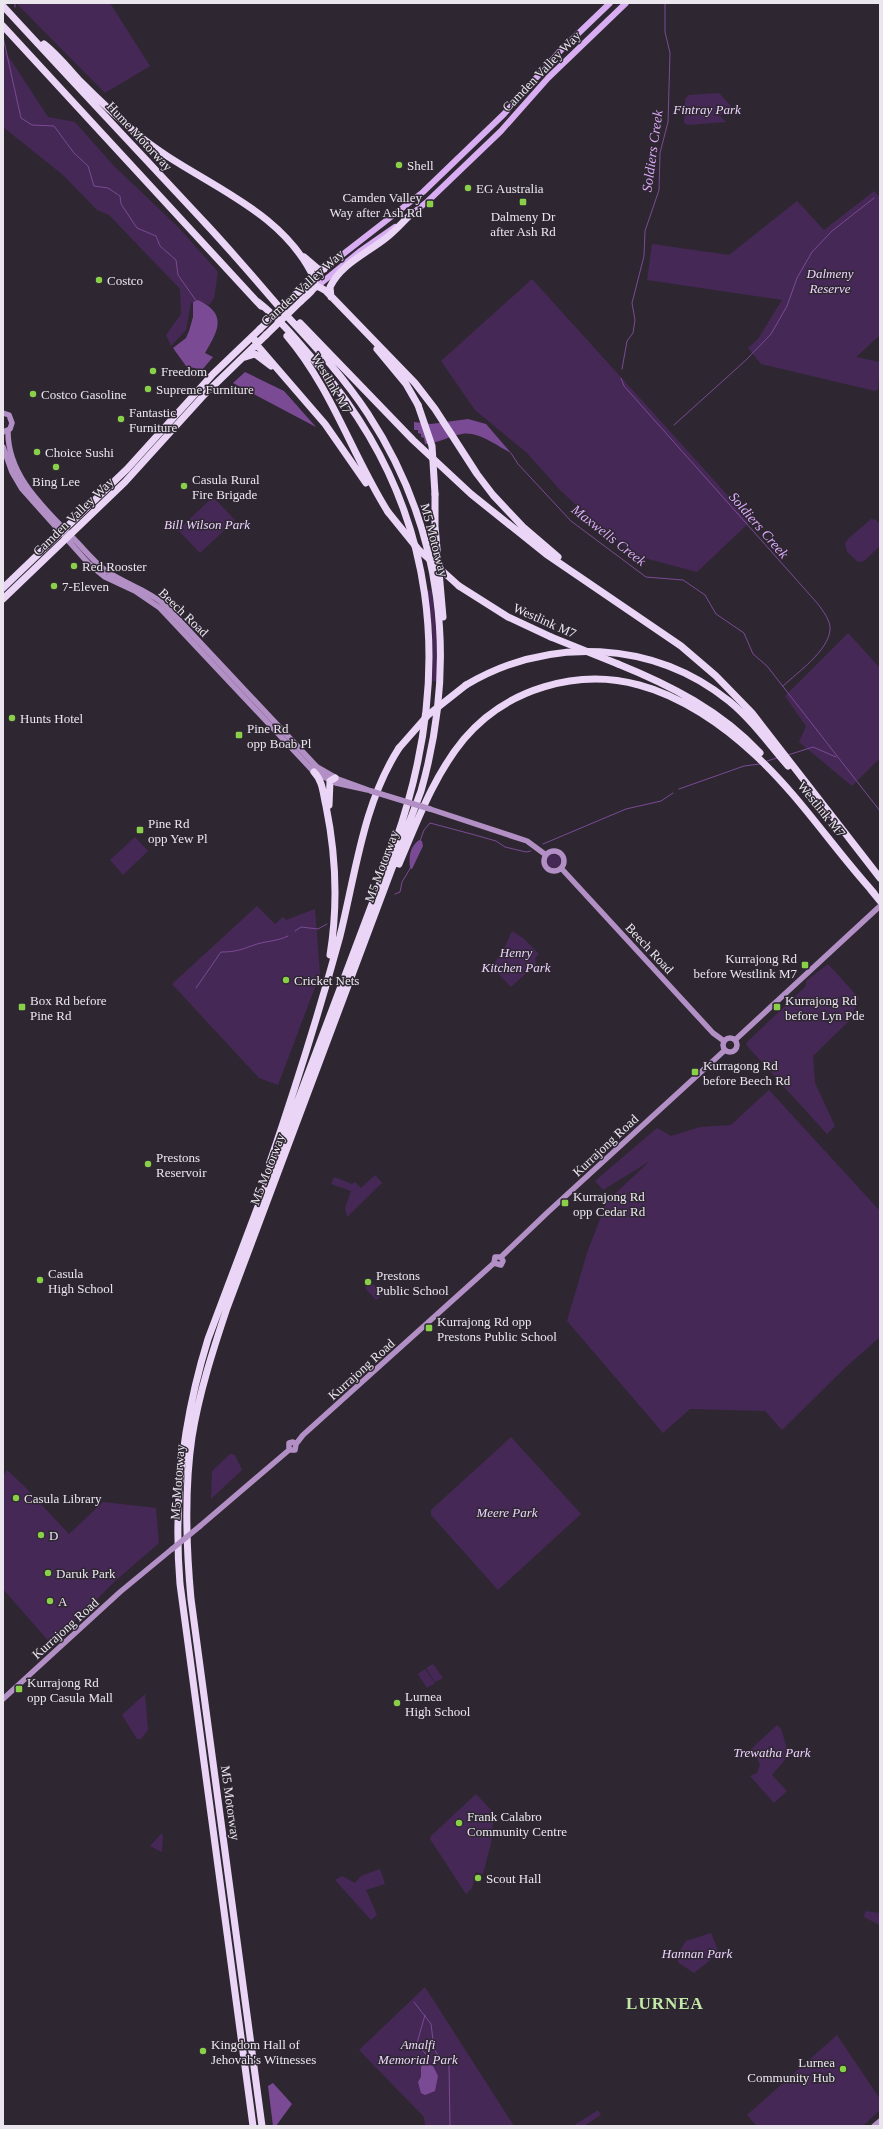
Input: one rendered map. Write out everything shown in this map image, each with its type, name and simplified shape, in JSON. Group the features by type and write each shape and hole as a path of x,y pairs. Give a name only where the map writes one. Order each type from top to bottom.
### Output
{"highway":[{"name":"Hume Motorway","path":"3,6 260,282"},
{"name":"Hume Motorway","path":"3,26 258,302"},
{"path":"23,27 48,47 84,85 138,135 168,157 254,209 271,223 295,249 318,269 324,269"},
{"path":"332,297 330,287 341,272 354,260 386,238 408,217"},
{"path":"295,249 315,283 332,297 374,342 399,364 435,409 460,450 493,495 530,534 636,616"},
{"name":"Westlink M7","path":"260,282 269,289 413,440 453,479 492,512 546,554 691,654 716,676 752,713 774,745"},
{"name":"M5 Motorway","path":"260,282 351,390 389,449 413,504 428,550 436,597 442,659 438,719 426,774 365,943 214,1348 195,1421 187,1482 186,1537 191,1599 262,2126"},
{"name":"Camden Valley Way","path":"3,588 127,469 213,374 295,295 304,288 315,283"},
{"name":"Camden Valley Way","path":"3,599 150,456 236,362 308,294 315,283"},
{"name":"Westlink M7","path":"258,302 312,369 333,404 360,464 384,511 388,512 418,549 459,586 508,617 551,637 661,682 690,698 729,725 756,752"},
{"name":"M5 Motorway","path":"253,2126 183,1606 177,1534 179,1476 190,1404 208,1339 403,820 419,760 430,683 430,645 425,596 412,538 393,485 372,442 336,387 269,311 258,302"},
{"path":"257,331 256,344 329,428 381,503"},
{"path":"374,342 376,348 406,384 418,405 432,446 435,526 444,635 442,659"},
{"path":"236,362 247,355 258,355 289,382"},
{"path":"238,1256 331,969 369,813 378,787 399,748 428,715 466,685 506,665 549,654 591,651 625,654 663,663 708,686 736,708 774,745 879,876"},
{"path":"365,943 416,826 450,757 480,723 495,710 515,699 547,686 578,680 601,679 641,685 691,708 756,752 775,772 880,901"},
{"path":"294,1086 327,968 332,940 335,875 328,815 321,784 314,772"},
{"path":"328,815 330,810 332,779"}],"main road":[{"name":"Camden Valley Way","path":"315,283 324,269 423,192 504,114 561,50 610,3"},
{"name":"Camden Valley Way","path":"315,283 408,217 500,131 548,78 626,3"},
{"path":"3,407 5,413"},
{"name":"Beech Road","path":"5,413 12,423 6,431 11,454 18,471 31,493 62,531"},
{"name":"Beech Road","path":"3,448 12,472 22,489 62,531 103,569 139,587 165,605 303,753 332,779"},
{"name":"Beech Road","path":"68,537 100,574 140,594 160,608 314,772 527,841 546,855"},
{"path":"551,851 560,852 564,860 561,868 554,871 548,869 544,863 546,855 551,851"},
{"name":"Beech Road","path":"561,868 713,1033 724,1041"},
{"path":"735,1040 869,914 880,901"},
{"path":"869,914 880,906"},
{"path":"728,1038 735,1040 737,1045 735,1050 731,1052 725,1050 723,1045 724,1041 728,1038"},
{"name":"Kurrajong Road","path":"3,1699 120,1592 200,1526 288,1450 289,1443 293,1442 296,1444 303,1435 494,1263 495,1257 501,1257 725,1050"},
{"path":"874,2126 880,2121"}],"green space":[{"path":"16,3 110,3 150,66 105,93"},
{"path":"3,48 48,117 75,122 113,165 180,229 218,272 214,298 209,305 198,300 191,303 186,330 171,346 166,335 181,314 180,289 109,215 97,210 63,175 3,127"},
{"name":"Fintray Park","path":"719,93 731,106 720,116 726,122 687,125 684,122 685,99 689,95"},
{"name":"Dalmeny Reserve","path":"874,191 880,197 880,335 856,357 880,362 878,389 875,391 761,364 748,348 758,339 782,300 647,280 652,244 729,255 797,201 824,230"},
{"path":"532,279 751,521 697,572 637,556 604,531 559,489 527,453 475,410 441,361"},
{"name":"Bill Wilson Park","path":"213,497 235,520 200,553 178,530"},
{"path":"871,519 876,520 880,524 880,546 864,561 858,562 847,552 845,543"},
{"path":"432,590 437,640 437,681 432,681 432,630 427,591"},
{"path":"848,633 880,668 880,758 852,786 799,742 806,726 785,696"},
{"path":"135,837 148,851 123,875 110,860"},
{"path":"554,854 559,856 561,861 559,866 554,868 549,866 547,861 549,856"},
{"path":"257,906 275,924 283,917 286,920 315,909 320,974 278,1085 259,1078 172,984"},
{"name":"Henry Kitchen Park","path":"512,931 523,938 539,954 535,958 536,964 511,987 493,968 493,965 505,947"},
{"path":"828,964 859,998 851,1019 813,1056 815,1083 835,1126 827,1134 746,1043 806,986 806,981"},
{"path":"769,1090 880,1211 880,1337 847,1366 782,1430 765,1411 690,1409 663,1433 567,1321 587,1253 607,1201 650,1161 603,1190 595,1181 657,1128 671,1136 700,1127 731,1125"},
{"path":"375,1175 382,1183 347,1217 345,1208 351,1191 331,1184 334,1177 352,1184 355,1182 361,1188"},
{"path":"371,1282 383,1295 376,1300 365,1288"},
{"name":"Meere Park","path":"511,1437 581,1514 498,1590 431,1515 431,1510"},
{"path":"230,1454 235,1455 242,1470 211,1499 212,1471"},
{"path":"7,1470 69,1534 103,1502 156,1508 159,1543 114,1582 52,1645 3,1589 3,1477"},
{"path":"433,1664 443,1678 435,1682 426,1668"},
{"path":"425,1669 435,1683 427,1688 418,1674"},
{"path":"145,1694 148,1730 141,1739 137,1739 122,1715"},
{"name":"Trewatha Park","path":"777,1725 781,1729 789,1755 772,1775 787,1791 774,1803 750,1776 757,1773 760,1765 758,1759 749,1751"},
{"path":"476,1794 494,1813 491,1843 483,1874 476,1872 472,1888 466,1894 430,1839 431,1836"},
{"path":"161,1834 163,1835 162,1852 150,1846"},
{"path":"380,1869 385,1884 366,1890 377,1915 371,1920 335,1880 342,1876 355,1883 361,1876"},
{"path":"865,1911 880,1913 880,1925 864,1917"},
{"name":"Hannan Park","path":"711,1933 719,1953 694,1973 679,1963 676,1957 686,1941"},
{"name":"Amalfi Memorial Park","path":"425,1987 514,2126 425,2126 424,2117 359,2050"},
{"path":"837,2035 880,2099 880,2110 863,2126 757,2126 747,2115"},
{"path":"598,2110 601,2115 584,2126 573,2126"}],"shaded area":[{"path":"198,300 214,311 218,324 214,337 205,353 213,357 202,370 186,366 173,348 186,338 193,317 193,302"},
{"path":"245,372 284,391 316,427 233,383"},
{"path":"468,419 486,424 511,453 481,437 468,434 457,435 425,444 424,438 418,433 418,430 414,430 414,422 431,424"},
{"path":"419,840 422,841 423,846 412,869 410,868 410,853 413,846"},
{"path":"424,2063 433,2066 438,2076 435,2091 425,2095 421,2093 418,2082 421,2077 421,2067"},
{"path":"273,2083 292,2104 276,2126 273,2126 268,2086"}],"waterway":[{"name":"Soldiers Creek","path":"622,369 627,341 633,333 635,320 632,303 644,256 645,231 659,190 660,153 668,122 670,53 665,32 665,3"},
{"name":"Maxwells Creek","path":"3,37 21,118 32,125 54,126 74,153 88,166 94,186 108,188 120,196 121,204 137,228 156,236 160,246 176,260 178,275 197,302"},
{"path":"674,425 746,360 771,334 787,306 797,278 812,252 832,231 874,198"},
{"name":"Soldiers Creek","path":"621,378 624,386 818,604 826,616 830,630 824,646 811,661 783,686"},
{"name":"Maxwells Creek","path":"511,453 518,464 571,521 646,577 683,580 705,595 716,614 744,633 753,654 767,666 880,811"},
{"path":"788,755 813,747 836,757"},
{"path":"767,761 777,758"},
{"path":"679,789 744,766 760,764"},
{"path":"543,844 626,809 661,801 673,793"},
{"path":"420,841 424,830 430,823 496,841 505,847 526,852 531,851"},
{"path":"395,894 400,892 402,882 411,867"},
{"path":"295,931 301,927 318,929 327,924"},
{"path":"196,988 221,952 240,950 288,936"},
{"path":"414,2002 431,2024 434,2048 437,2054 449,2065 450,2126"},
{"path":"425,2015 417,2043 428,2057 429,2063"}],"place":[{"name":"Shell","path":"399,165"},
{"name":"EG Australia","path":"468,188"},
{"name":"Dalmeny Dr after Ash Rd","path":"523,202"},
{"name":"Camden Valley Way after Ash Rd","path":"430,204"},
{"name":"Costco","path":"99,280"},
{"name":"Freedom","path":"153,371"},
{"name":"Supreme Furniture","path":"148,389"},
{"name":"Costco Gasoline","path":"33,394"},
{"name":"Fantastic Furniture","path":"121,419"},
{"name":"Choice Sushi","path":"37,452"},
{"name":"Bing Lee","path":"56,467"},
{"name":"Casula Rural Fire Brigade","path":"184,486"},
{"name":"Red Rooster","path":"74,566"},
{"name":"7-Eleven","path":"54,586"},
{"name":"Hunts Hotel","path":"12,718"},
{"name":"Pine Rd opp Boab Pl","path":"239,735"},
{"name":"Pine Rd opp Yew Pl","path":"140,830"},
{"name":"Kurrajong Rd before Westlink M7","path":"805,965"},
{"name":"Cricket Nets","path":"286,980"},
{"name":"Box Rd before Pine Rd","path":"22,1007"},
{"name":"Kurrajong Rd before Lyn Pde","path":"777,1007"},
{"name":"Kurragong Rd before Beech Rd","path":"695,1072"},
{"name":"Prestons Reservoir","path":"148,1164"},
{"name":"Kurrajong Rd opp Cedar Rd","path":"565,1203"},
{"name":"Casula High School","path":"40,1280"},
{"name":"Prestons Public School","path":"368,1282"},
{"name":"Kurrajong Rd opp Prestons Public School","path":"429,1328"},
{"name":"Casula Library","path":"16,1498"},
{"name":"D","path":"41,1535"},
{"name":"Daruk Park","path":"48,1573"},
{"name":"A","path":"50,1601"},
{"name":"Kurrajong Rd opp Casula Mall","path":"19,1689"},
{"name":"Lurnea High School","path":"397,1703"},
{"name":"Frank Calabro Community Centre","path":"459,1823"},
{"name":"Scout Hall","path":"478,1878"},
{"name":"Kingdom Hall of Jehovah's Witnesses","path":"203,2051"},
{"name":"Lurnea Community Hub","path":"843,2069"}],"district":[{"name":"LURNEA","path":"665,2003"}]}
